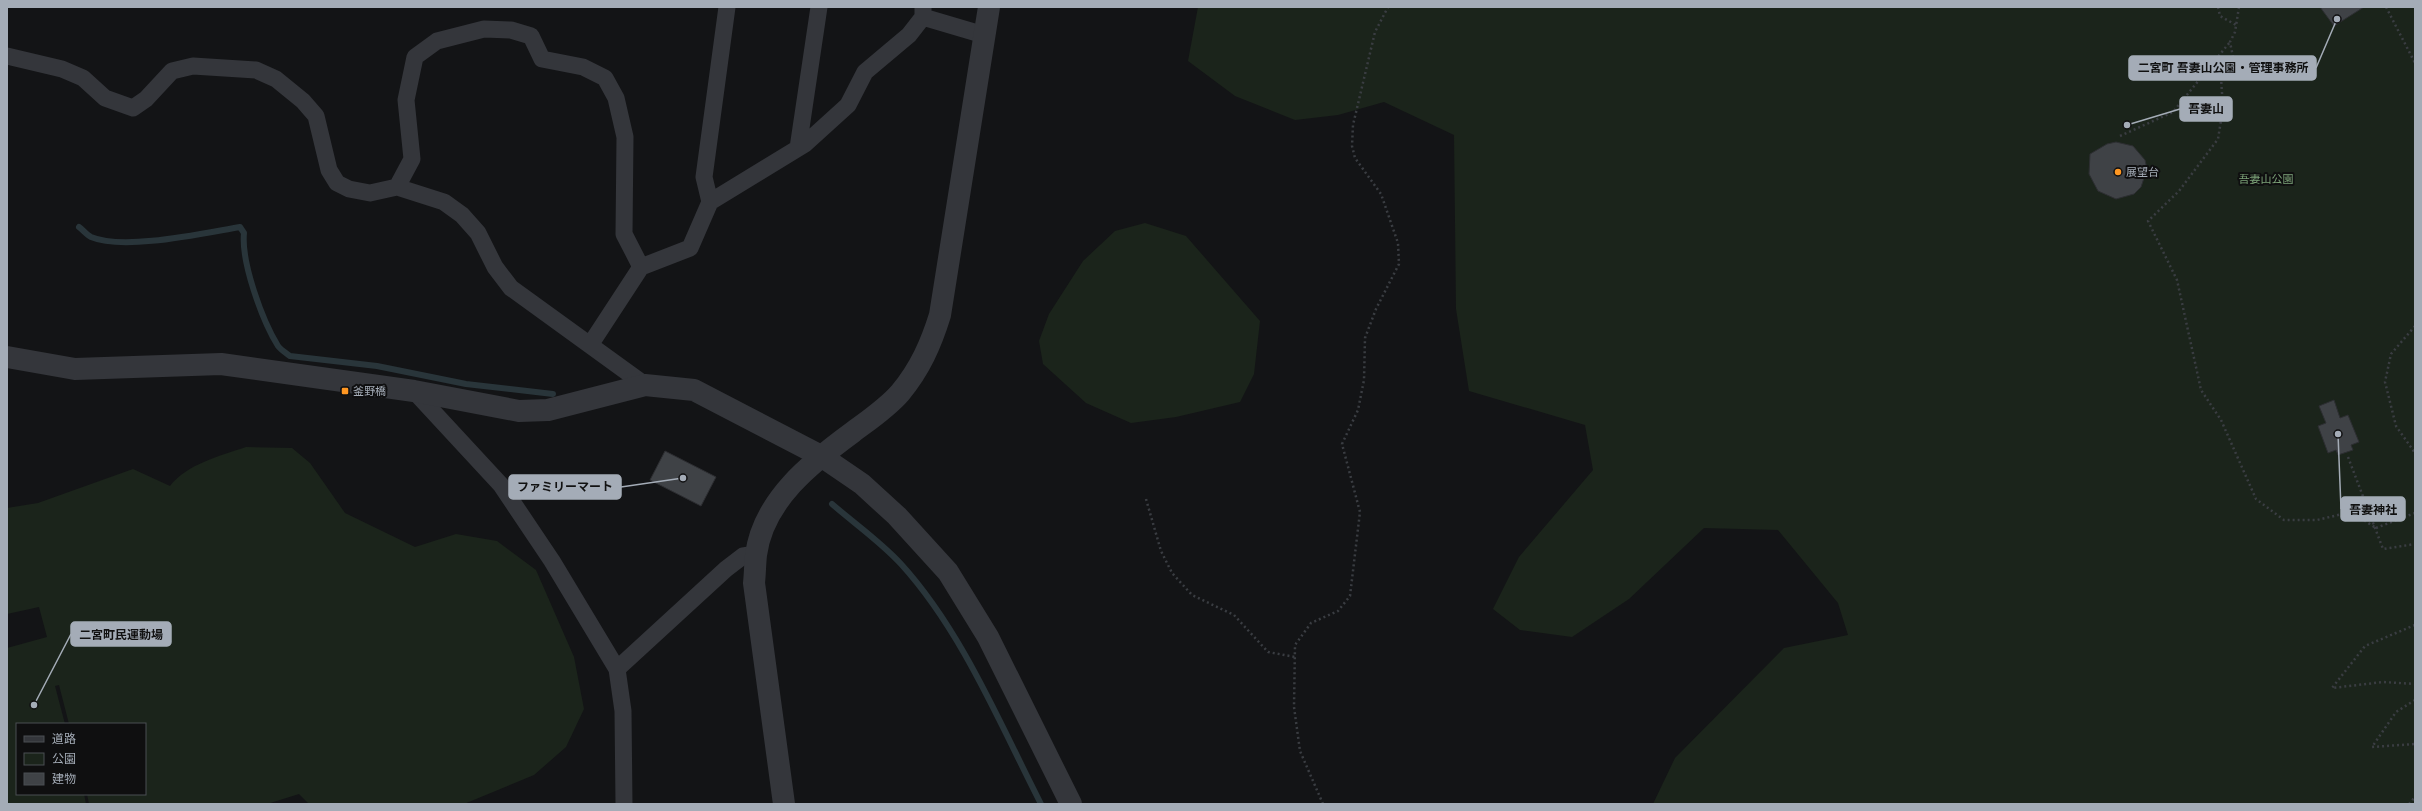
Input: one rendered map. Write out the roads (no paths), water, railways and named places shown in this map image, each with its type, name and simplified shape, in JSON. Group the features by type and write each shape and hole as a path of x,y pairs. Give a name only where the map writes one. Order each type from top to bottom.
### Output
{"street":[{"path":"710,202 704,177 727,7"},
{"path":"798,148 818,7"},
{"path":"784,804 754,583 756,554 768,518 794,481 821,456 872,418 900,393 918,369 932,342 940,314 989,7"},
{"path":"590,345 642,267 690,248 710,202 798,148 848,105 865,72 909,35 923,12 984,35"},
{"path":"397,187 412,159 406,100 415,57 437,41 484,29 511,30 531,36 542,59 583,67 605,78 616,98 625,137 624,234 642,267"},
{"path":"7,56 62,69 83,78 105,98 133,108 146,99 172,71 193,66 256,70 276,79 303,101 316,116 329,170 337,183 349,189 370,193 397,187 444,202 462,216 478,233 495,267 511,288 645,385"},
{"path":"7,357 75,369 221,364 414,391 519,411 548,410 645,385 694,390 821,456 862,484 897,516 948,572 988,637 1071,804"},
{"path":"414,391 500,485 552,561 617,669 623,710 624,804"},
{"path":"617,669 726,569 743,556 756,554"}],"waterway":[{"path":"79,227 91,237 105,241 123,242 164,240 240,227 244,233 244,245 249,275 259,306 278,346 290,356 377,366 466,384 553,394"},
{"path":"832,504 893,556 923,590 961,648 995,711 1041,804"}],"place":[{"name":"二宮町 吾妻山公園・管理事務所","path":"2337,19"},
{"name":"吾妻山","path":"2127,125"},
{"name":"展望台","path":"2118,172"},
{"name":"釜野橋","path":"345,391"},
{"name":"吾妻神社","path":"2338,434"},
{"name":"ファミリーマート","path":"683,478"},
{"name":"二宮町民運動場","path":"34,705"}],"park label":[{"name":"吾妻山公園","path":"2266,179"}]}
